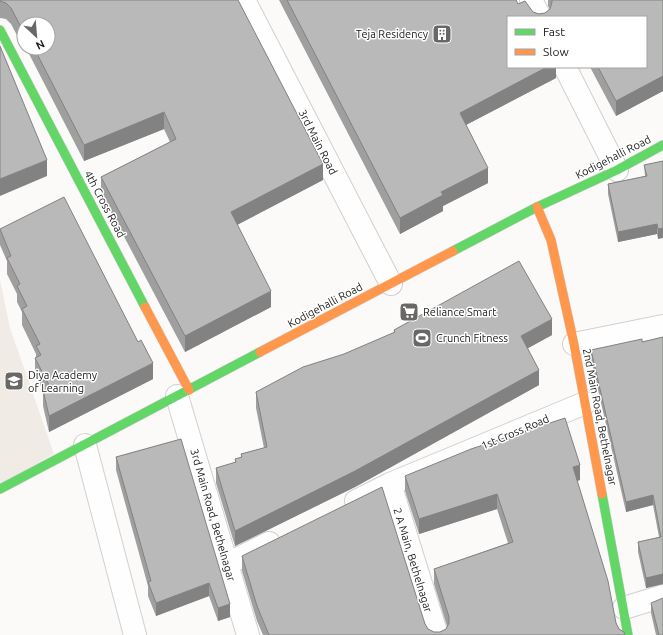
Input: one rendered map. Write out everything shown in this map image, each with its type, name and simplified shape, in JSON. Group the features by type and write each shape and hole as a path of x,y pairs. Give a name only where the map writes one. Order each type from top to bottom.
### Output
{"street":[{"name":"3rd Main Road","path":"244,0 391,284"},
{"path":"531,0 539,16"},
{"name":"4th Cross Road","path":"0,30 183,393"},
{"path":"566,68 617,170"},
{"name":"Kodigehalli Road","path":"0,490 537,207 617,170 663,145"},
{"name":"2nd Main Road, Bethelnagar","path":"537,207 551,240 574,344 628,635"},
{"path":"574,344 663,326"},
{"name":"3rd Main Road, Bethelnagar","path":"183,393 227,564 248,635"},
{"name":"1st Cross Road","path":"340,508 390,484 585,403"},
{"path":"85,445 135,635"},
{"name":"2 A Main, Bethelnagar","path":"390,484 437,635"},
{"path":"227,564 284,536"},
{"path":"624,608 663,596"}],"shaded area":[{"name":"Diya Academy of Learning","path":"0,280 10,328 54,454 0,484"}],"building":[{"path":"238,0 323,164 231,212 271,291 185,336 101,177 176,139 164,112 84,145 38,56 56,56 56,16 16,16 16,18 11,8 6,3 0,1"},
{"path":"287,0 516,0 518,4 525,1 533,12 539,14 545,13 550,9 552,0 663,0 663,76 616,101 599,68 647,68 647,16 507,16 507,68 545,68 460,113 488,168 441,192 443,195 400,218"},
{"path":"0,46 47,160 0,179"},
{"path":"663,161 663,228 658,229 657,224 618,232 608,184 647,176 644,165"},
{"path":"64,197 138,342 141,340 153,363 49,416 43,390 50,387 35,358 41,355 36,346 40,344 22,309 27,306 17,286 20,284 7,258 11,256 0,229"},
{"path":"519,261 552,319 521,336 539,370 355,471 235,531 216,468 236,462 235,459 242,457 241,454 267,447 256,392 303,367 344,354 395,332 394,330"},
{"path":"663,337 663,574 646,578 638,542 661,537 653,495 626,502 591,350 642,339 642,342"},
{"path":"565,418 580,465 573,467 608,581 616,623 625,635 269,635 257,606 242,556 382,487 425,624 428,629 434,632 440,632 446,629 449,623 449,617 434,569 513,542 497,494 419,519 405,476 471,449"},
{"path":"181,439 230,604 218,608 209,583 156,603 148,582 151,581 116,457"},
{"path":"663,598 663,635 659,635 651,603"}],"traffic: fast":[{"path":"0,30 145,307"},
{"path":"453,251 537,207 617,170 663,145"},
{"path":"0,489 260,352"},
{"path":"602,494 628,635"}],"traffic: slow":[{"path":"537,207 551,240 574,344 602,494"},
{"path":"260,352 453,251"},
{"path":"145,307 189,390"}],"place":[{"name":"Teja Residency","path":"442,34"},
{"name":"Reliance Smart","path":"409,312"},
{"name":"Crunch Fitness","path":"422,338"},
{"name":"Diya Academy of Learning","path":"14,381"}]}
